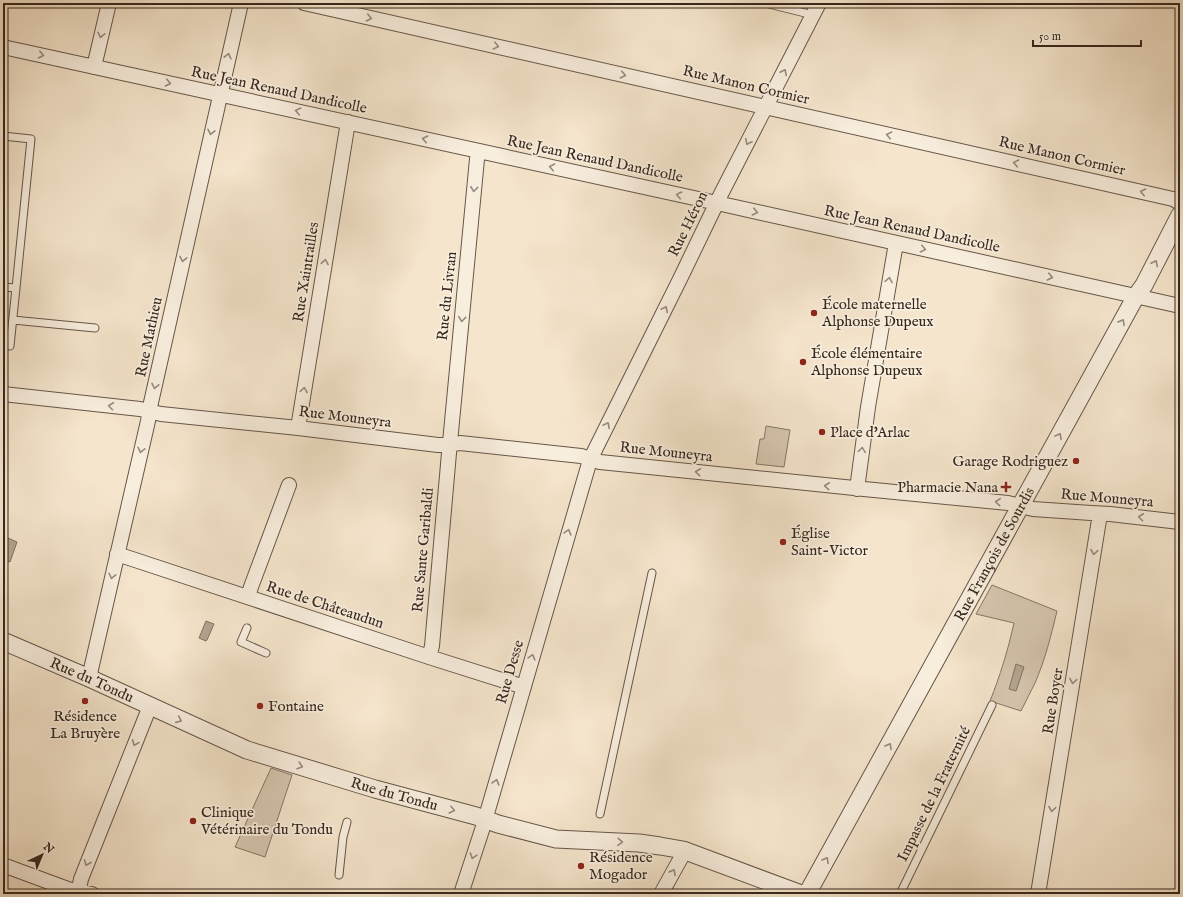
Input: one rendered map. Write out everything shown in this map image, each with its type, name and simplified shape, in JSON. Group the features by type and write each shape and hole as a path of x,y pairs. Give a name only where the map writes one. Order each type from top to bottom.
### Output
{"street":[{"path":"94,67 109,3"},
{"name":"Rue Mathieu","path":"89,678 241,3"},
{"name":"Rue Manon Cormier","path":"304,3 1173,199 1180,202"},
{"name":"Rue Héron","path":"590,460 717,203 816,9"},
{"name":"Rue Jean Renaud Dandicolle","path":"3,47 1180,306"},
{"name":"Rue Xaintrailles","path":"298,428 348,122"},
{"name":"Rue du Livran","path":"450,445 476,167 479,151"},
{"name":"Rue François de Sourdis","path":"808,894 1020,506 1136,296 1144,285 1180,215"},
{"path":"857,489 868,407 896,243"},
{"name":"Rue Mouneyra","path":"3,394 133,408 160,414 298,428 438,445 460,443 581,456 600,462 1008,503 1033,509 1110,514 1180,522"},
{"name":"Rue Sante Garibaldi","path":"429,657 432,646 450,445"},
{"name":"Rue Desse","path":"461,894 485,819 590,460"},
{"path":"253,602 251,587 289,485"},
{"name":"Rue Boyer","path":"1038,894 1100,514"},
{"name":"Rue de Châteaudun","path":"117,554 253,602 524,687"},
{"name":"Rue du Tondu","path":"3,641 89,678 247,750 356,786 476,816 556,839 596,838 683,850 801,894"},
{"path":"3,865 83,893 81,880 150,706"},
{"path":"661,894 682,856 683,850"}],"lane":[{"path":"765,3 816,9"},
{"path":"3,136 31,139 10,346 3,345"},
{"path":"3,286 16,288"},
{"path":"13,320 95,328"},
{"path":"600,814 652,573"},
{"path":"247,628 241,642 266,653"},
{"name":"Impasse de la Fraternité","path":"900,894 992,705"},
{"path":"339,875 343,837 347,822"}],"shaded area":[{"path":"766,426 790,430 784,467 756,464 760,439 764,439"},
{"path":"8,538 17,542 10,562 3,559"},
{"path":"992,585 1057,611 1042,666 1021,711 990,701 1004,663 1014,623 976,614"},
{"path":"206,621 214,624 206,641 199,638"},
{"path":"1016,664 1024,667 1016,691 1009,689"},
{"path":"271,768 292,775 265,857 235,847"}],"place":[{"name":"École maternelle Alphonse Dupeux","path":"814,313"},
{"name":"École élémentaire Alphonse Dupeux","path":"803,362"},
{"name":"Place d'Arlac","path":"822,432"},
{"name":"Garage Rodriguez","path":"1076,461"},
{"name":"Pharmacie Nana","path":"1006,487"},
{"name":"Église Saint-Victor","path":"783,542"},
{"name":"Résidence La Bruyère","path":"85,701"},
{"name":"Fontaine","path":"260,706"},
{"name":"Clinique Vétérinaire du Tondu","path":"193,821"},
{"name":"Résidence Mogador","path":"581,866"}]}
